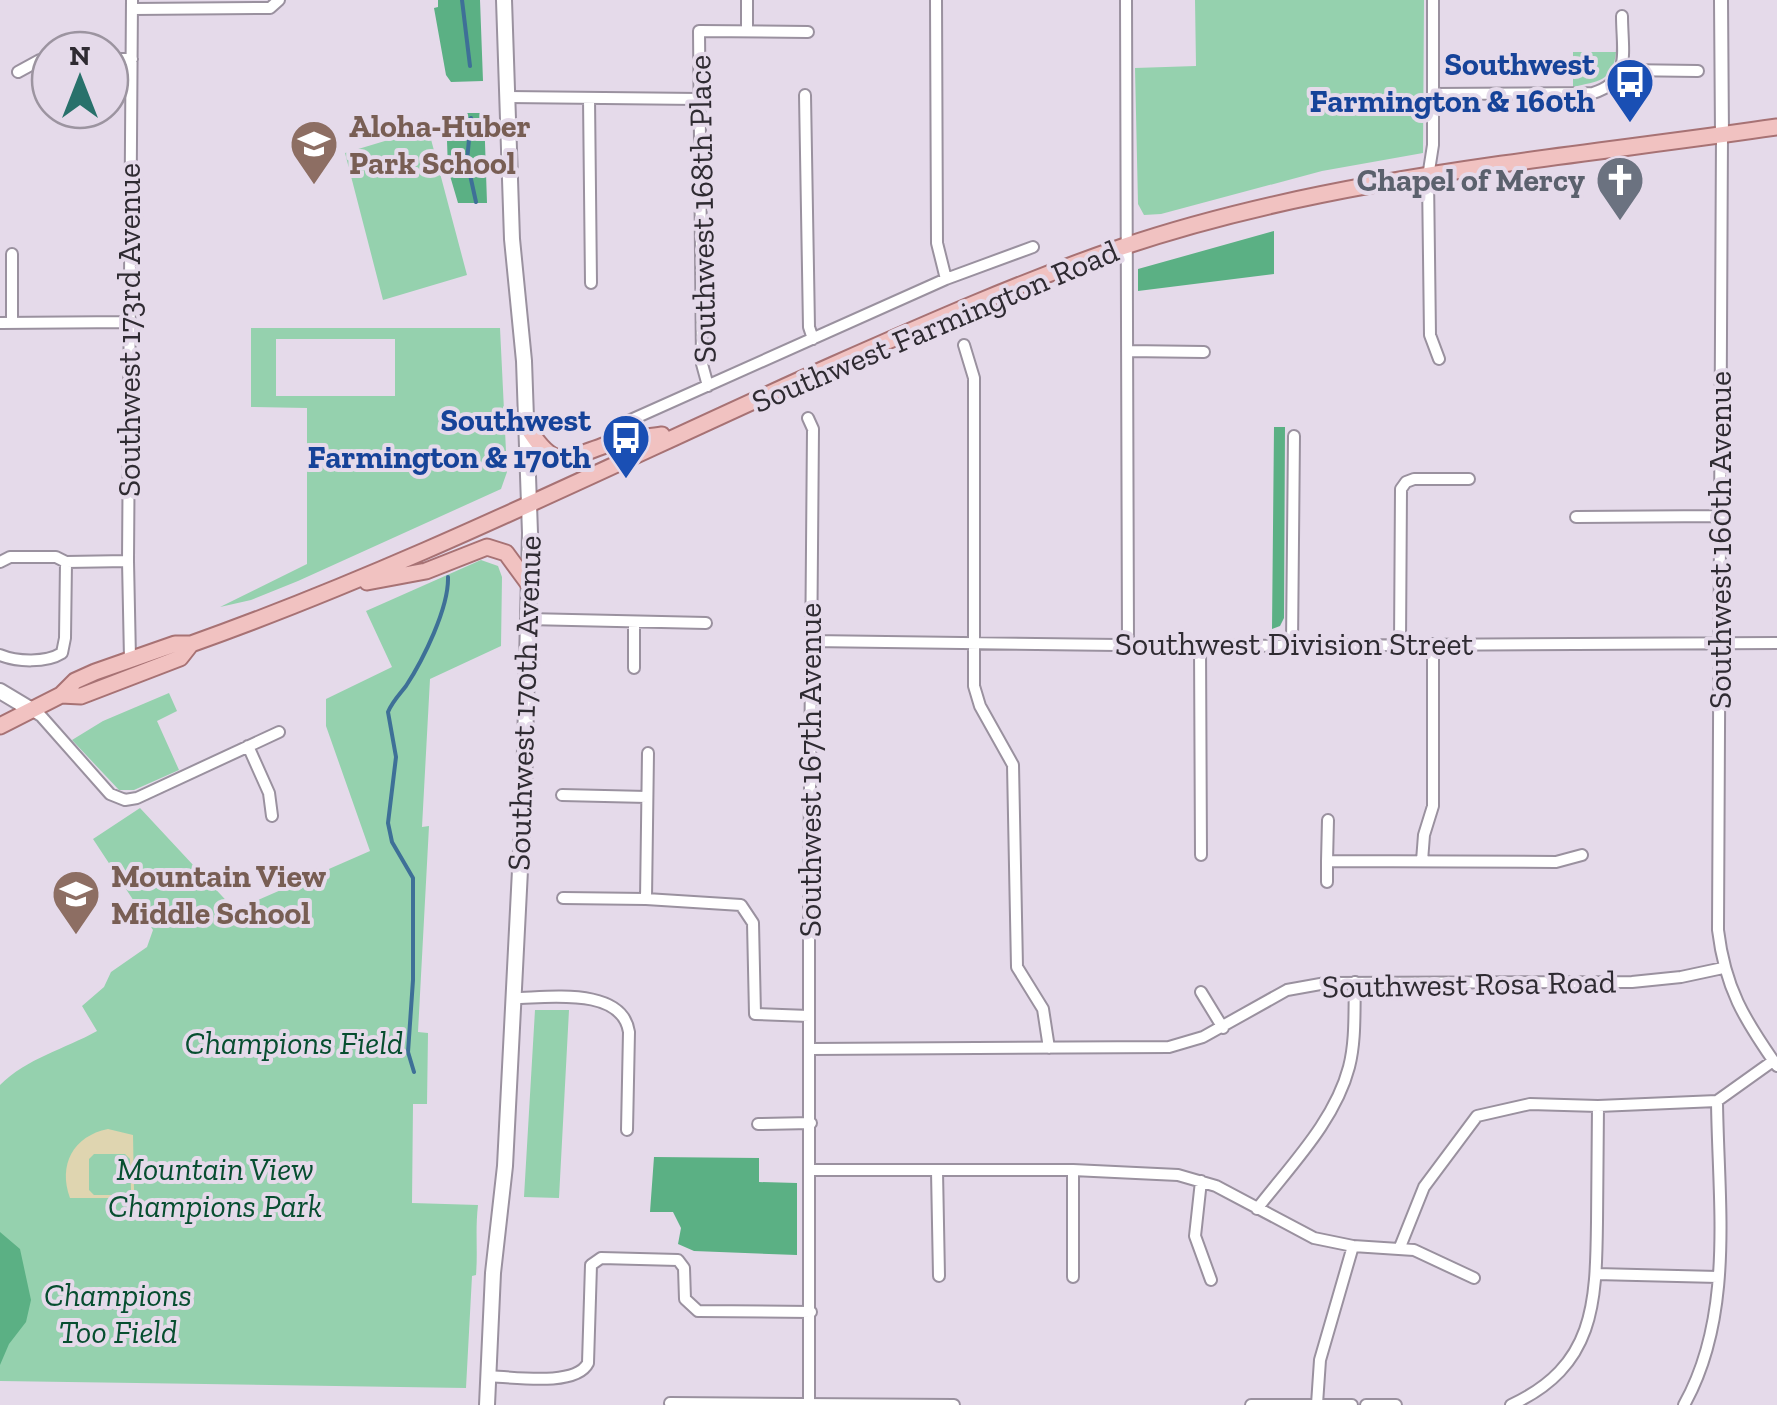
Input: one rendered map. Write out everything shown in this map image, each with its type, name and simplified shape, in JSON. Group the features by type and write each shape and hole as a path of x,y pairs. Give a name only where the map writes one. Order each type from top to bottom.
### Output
{"main road":[{"name":"Southwest 170th Avenue","path":"487,1405 493,1272 506,1166 527,722 530,504 524,361 512,239 504,0"},
{"name":"Southwest Farmington Road","path":"0,726 61,695 75,681 175,644 190,644 338,588 971,304 1127,245 1292,202 1428,177 1777,127"},
{"path":"526,424 544,448 569,460 608,444 685,432"},
{"path":"338,588 426,571 487,547 506,553 528,583"},
{"name":"Southwest Farmington Road","path":"61,695 81,696 180,658 190,644"},
{"path":"0,691 30,709"}],"street":[{"path":"747,0 747,31 808,32"},
{"path":"936,0 937,243 946,279"},
{"path":"1126,0 1128,645"},
{"path":"1433,0 1433,146 1428,177 1430,336 1439,359"},
{"name":"Southwest 160th Avenue","path":"1721,0 1718,914 1724,968 1742,1013 1775,1064"},
{"path":"132,4 270,8 278,2"},
{"name":"Southwest 173rd Avenue","path":"130,659 132,4"},
{"path":"1434,94 1593,93 1613,85 1622,70 1622,16"},
{"name":"Southwest 168th Place","path":"708,386 702,364 699,31 747,31"},
{"path":"18,72 30,65"},
{"path":"1622,70 1698,71"},
{"path":"806,96 813,338"},
{"path":"507,97 698,100"},
{"path":"590,98 591,282"},
{"path":"624,422 946,279 1032,246"},
{"path":"12,254 6,323 129,322"},
{"path":"964,345 974,378 974,686 980,706 1014,765 1017,967 1043,1009 1049,1048"},
{"path":"1127,351 1204,352"},
{"name":"Southwest 167th Avenue","path":"808,418 813,428 808,1016 810,1404"},
{"path":"1292,644 1294,436"},
{"path":"1400,644 1404,484 1418,479 1469,479"},
{"path":"1576,518 1720,516"},
{"path":"0,562 10,558 56,557 66,562 128,562"},
{"path":"0,655 10,659 50,659 62,653 66,638 66,562"},
{"path":"526,619 706,622"},
{"path":"634,622 634,668"},
{"name":"Southwest Division Street","path":"811,641 1200,646 1777,643"},
{"path":"1422,860 1424,834 1433,806 1433,644"},
{"path":"1200,646 1201,855"},
{"path":"30,709 110,794 125,800 137,798 279,732"},
{"path":"248,746 268,793 272,816"},
{"path":"646,898 648,753"},
{"path":"562,795 647,797"},
{"path":"1327,882 1328,820"},
{"path":"1327,861 1556,862 1582,855"},
{"path":"563,898 646,898 741,905 752,923 755,1014 808,1016"},
{"name":"Southwest Rosa Road","path":"810,1048 1170,1047 1223,1028 1287,990 1326,982 1632,982 1681,978 1724,968"},
{"path":"1258,1209 1336,1100 1352,1054 1355,982"},
{"path":"1201,992 1223,1028"},
{"path":"513,998 590,999 618,1009 628,1032 627,1130"},
{"path":"1400,1248 1424,1187 1477,1116 1530,1104 1598,1106 1716,1101 1775,1064"},
{"path":"1684,1405 1695,1386 1711,1338 1718,1277 1716,1101"},
{"path":"1512,1405 1544,1386 1578,1348 1590,1320 1596,1274 1598,1106"},
{"path":"758,1124 811,1124"},
{"path":"811,1170 1155,1172 1201,1180 1314,1238 1353,1246 1400,1248 1438,1259 1474,1278"},
{"path":"1073,1170 1073,1277"},
{"path":"937,1171 939,1276"},
{"path":"1201,1180 1196,1236 1211,1280"},
{"path":"1316,1404 1320,1360 1353,1246"},
{"path":"488,1376 569,1378 587,1369 590,1270 596,1258 681,1261 685,1299 690,1308 705,1312 810,1312"},
{"path":"1596,1274 1718,1277"},
{"path":"670,1403 954,1405"},
{"path":"1250,1405 1352,1405"},
{"path":"1366,1405 1396,1405"}],"green space":[{"path":"438,0 480,0 483,81 451,82 446,75 434,8 438,7"},
{"path":"1195,0 1424,0 1423,153 1322,171 1161,214 1144,215 1138,204 1135,68 1196,66"},
{"path":"1573,52 1616,52 1608,75 1573,87"},
{"path":"446,113 484,113 487,203 458,203 448,169"},
{"path":"428,128 467,275 383,300 345,153"},
{"path":"1274,231 1274,274 1138,291 1138,269"},
{"path":"251,328 500,328 507,472 501,489 298,581 251,600 220,607 307,564 307,408 251,407","holes":["276,339 395,339 395,396 276,396"]},
{"path":"1274,427 1285,427 1284,618 1280,626 1272,629"},
{"name":"Mountain View Champions Park","path":"481,560 498,566 502,577 501,646 430,679 422,827 429,826 418,1032 428,1033 427,1104 413,1104 412,1203 478,1205 466,1388 0,1381 0,1085 34,1061 97,1031 82,1006 104,987 111,972 147,947 153,930 93,839 140,808 235,910 370,851 326,726 326,699 392,667 366,611"},
{"path":"169,693 177,711 157,721 179,770 134,790 119,790 72,740 103,721"},
{"path":"535,1010 569,1010 559,1198 524,1197"},
{"path":"654,1157 759,1158 759,1182 797,1183 797,1255 694,1251 678,1244 681,1228 673,1212 650,1212"},
{"path":"0,1232 20,1249 31,1300 26,1322 9,1344 0,1365"}],"sand":[{"path":"108,1129 133,1135 134,1190 138,1199 131,1203 126,1198 70,1198 66,1174 71,1154 77,1145","holes":["94,1154 125,1154 130,1159 131,1190 126,1195 94,1195 89,1190 89,1159"]}],"waterway":[{"path":"462,0 470,66"},
{"path":"471,118 467,161 476,202"},
{"path":"414,1072 408,1052 413,878 392,842 388,823 396,757 388,712 434,633 448,577"}],"place":[{"name":"Southwest Farmington & 160th","path":"1630,124"},
{"name":"Aloha-Huber Park School","path":"314,186"},
{"name":"Chapel of Mercy","path":"1620,222"},
{"name":"Southwest Farmington & 170th","path":"626,480"},
{"name":"Mountain View Middle School","path":"76,936"}],"park label":[{"name":"Champions Field","path":"294,1043"},
{"name":"Champions Too Field","path":"118,1314"}]}
